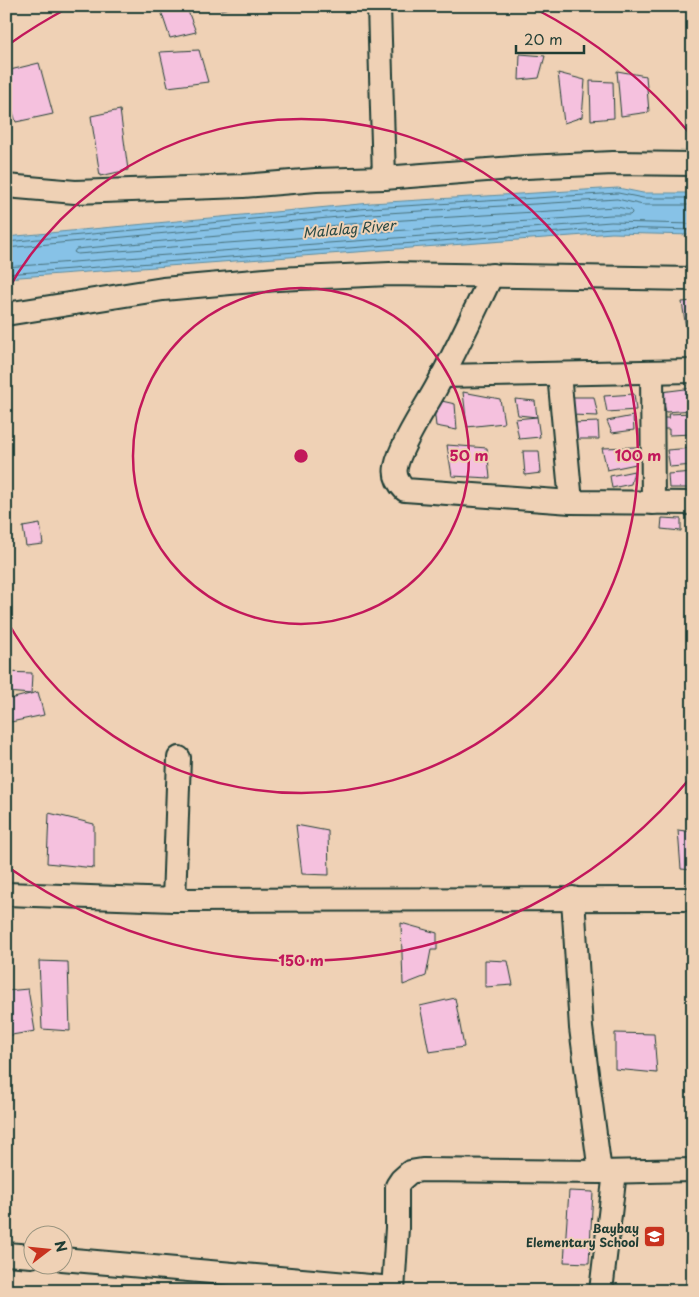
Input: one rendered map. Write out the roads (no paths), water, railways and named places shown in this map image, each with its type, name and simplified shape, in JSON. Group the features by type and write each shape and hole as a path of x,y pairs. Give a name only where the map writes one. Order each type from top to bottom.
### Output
{"street":[{"path":"380,6 384,178"},
{"path":"6,186 75,192 243,186 613,163 693,164"},
{"path":"6,314 163,289 277,279 390,274 693,279"},
{"path":"492,275 442,376 404,446 396,466 399,484 405,490 571,502 693,503"},
{"path":"442,376 693,371"},
{"path":"652,372 653,503"},
{"path":"559,374 571,502"},
{"path":"174,900 179,758"},
{"path":"6,894 174,900 321,901 693,898"},
{"path":"573,898 581,1028 607,1172 601,1291"},
{"path":"72,1260 393,1290 397,1228 397,1186 410,1172 422,1170 607,1172 693,1170"},
{"path":"6,1254 22,1255"}],"water":[{"name":"Malalag River","path":"618,188 643,193 693,193 693,235 612,233 6,278 6,237 371,203"}],"place":[{"name":"Baybay Elementary School","path":"655,1236"}]}
